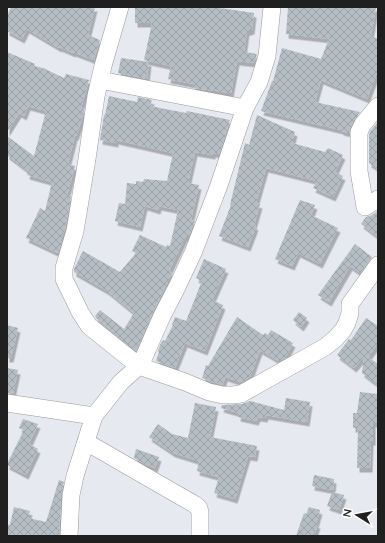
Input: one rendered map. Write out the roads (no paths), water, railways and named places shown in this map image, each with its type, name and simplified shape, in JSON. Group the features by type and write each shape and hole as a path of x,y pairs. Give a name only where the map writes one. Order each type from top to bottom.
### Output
{"street":[{"path":"120,7 96,96 75,231 64,268 64,279 80,312 89,326 139,366 209,392 223,395 241,394 325,348 335,339 347,323 350,313 350,304 378,265"},
{"path":"69,536 71,494 75,476 94,416 121,382 139,366 193,253 218,188 245,108 259,82 267,56 272,7"},
{"path":"100,80 245,108"},
{"path":"378,106 363,124 359,132 359,171 365,207 378,199"},
{"path":"7,403 94,416"},
{"path":"86,442 199,508 200,536"}]}
